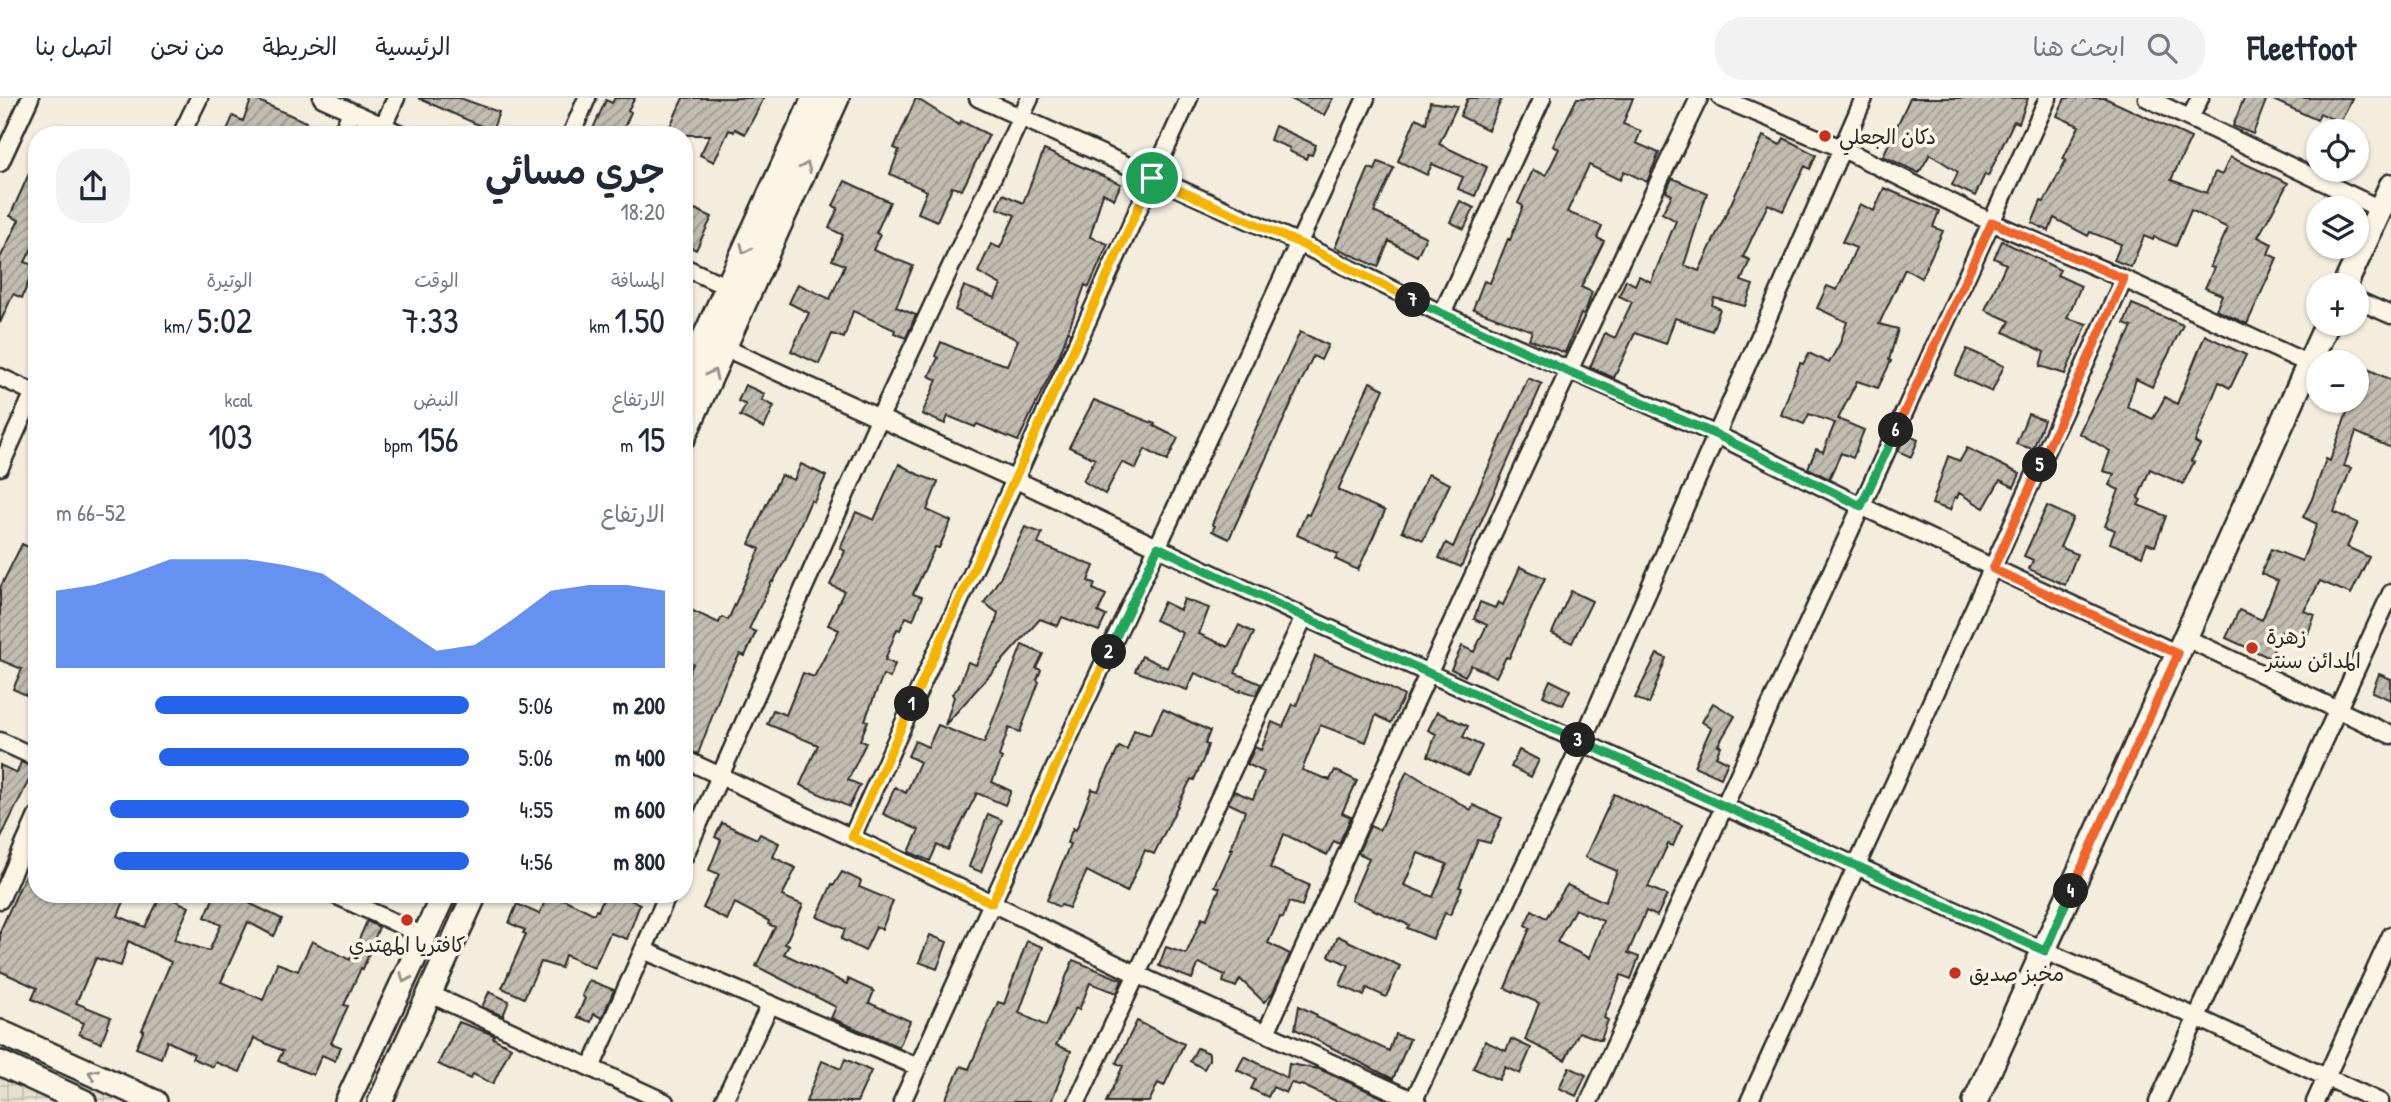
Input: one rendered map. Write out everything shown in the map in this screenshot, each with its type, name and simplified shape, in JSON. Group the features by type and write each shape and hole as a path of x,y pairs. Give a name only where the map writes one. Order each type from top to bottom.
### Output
{"main road":[{"path":"693,417 725,348 738,292 814,98"},
{"path":"693,367 738,292 836,98"},
{"path":"2351,273 2391,186"},
{"path":"1975,1102 2306,371"},
{"path":"347,1102 440,903"},
{"path":"380,1102 471,903"},
{"path":"0,1032 155,1102"},
{"path":"0,1063 84,1102"}],"street":[{"path":"0,163 30,98"},
{"path":"185,126 199,98"},
{"path":"323,98 383,126 396,98"},
{"path":"575,126 587,98"},
{"path":"978,98 1299,243 1442,314 1717,435 1993,569 2338,710 2391,735"},
{"path":"693,838 880,417 1030,98"},
{"path":"852,837 1189,98"},
{"path":"902,1102 1366,98"},
{"path":"1442,314 1542,98"},
{"path":"1266,1033 1427,673 1567,371 1699,98"},
{"path":"1721,98 1841,148 1992,222 2306,363"},
{"path":"693,762 1136,974 1415,1102 1582,742 1864,98"},
{"path":"1589,1102 2048,98"},
{"path":"2147,98 2380,209"},
{"path":"2190,118 2200,98"},
{"path":"345,126 351,112"},
{"path":"693,271 738,292"},
{"path":"1749,1102 2124,279"},
{"path":"2369,305 2391,315"},
{"path":"725,348 1014,479 1304,617 2380,1102"},
{"path":"0,377 28,390"},
{"path":"0,467 28,408"},
{"path":"2158,1102 2391,593"},
{"path":"1077,1102 1304,617"},
{"path":"0,741 28,754"},
{"path":"0,900 28,836"},
{"path":"352,903 424,936"},
{"path":"591,1068 664,903"},
{"path":"2315,1102 2391,935"},
{"path":"643,950 918,1068"},
{"path":"430,994 665,1102"},
{"path":"723,1102 770,1005"}],"shaded area":[{"path":"0,1034 148,1102 0,1102"}],"building":[{"path":"252,98 306,122 304,126 229,126 233,116 243,121"},
{"path":"418,98 460,98 499,112 494,126 481,126"},
{"path":"615,98 635,98 628,110 631,112 625,126 594,126 606,100 612,103"},
{"path":"683,98 764,98 745,134 735,129 734,132 729,130 714,162 700,155 710,135 693,135 693,126 670,126"},
{"path":"916,98 959,125 961,121 989,135 962,190 952,187 937,221 918,213 927,191 890,174 899,150 894,148"},
{"path":"1289,98 1333,98 1324,115"},
{"path":"1468,98 1502,98 1488,130 1460,116"},
{"path":"1577,98 1633,98 1623,124 1641,131 1636,143 1659,153 1647,182 1624,171 1620,180 1589,165 1567,212 1602,226 1597,238 1604,241 1581,287 1592,292 1565,353 1529,339 1532,331 1473,309 1484,281 1490,283 1508,239 1510,240 1523,206 1518,203 1533,170 1546,175 1559,149 1553,146"},
{"path":"1910,98 2028,98 2019,123 2014,121 1988,176 1985,174 1975,196 1952,185 1958,172 1930,154 1919,173 1883,156"},
{"path":"2065,98 2105,98 2191,138 2171,180 2207,193 2215,172 2222,175 2230,157 2288,183 2258,237 2272,244 2268,254 2277,258 2247,324 2216,310 2222,295 2205,288 2214,268 2210,267 2228,228 2191,210 2176,246 2144,236 2131,267 2114,260 2121,244 2090,232 2088,236 2054,218 2049,231 2032,223 2041,201 2044,202 2066,160 2063,159 2079,126 2057,116"},
{"path":"2244,98 2267,98 2253,134 2233,126"},
{"path":"2269,98 2352,98 2342,119 2332,119 2320,113 2315,119"},
{"path":"1430,102 1457,106 1439,144 1487,167 1475,196 1458,189 1463,177 1432,164 1427,175 1398,161 1416,118 1426,123"},
{"path":"1275,126 1316,145 1312,155 1308,154 1306,159 1289,151 1290,148 1270,140"},
{"path":"1763,136 1780,145 1784,138 1816,155 1810,169 1805,166 1783,211 1768,204 1743,257 1750,260 1741,281 1753,285 1745,306 1714,298 1712,305 1720,309 1712,331 1675,318 1666,344 1635,333 1614,378 1590,367 1605,333 1615,338 1632,302 1619,296 1626,280 1635,285 1639,276 1651,282 1676,221 1662,213 1672,195 1666,192 1672,178 1707,193 1684,265 1699,271"},
{"path":"1044,150 1121,184 1114,199 1103,193 1090,237 1108,244 1089,287 1085,285 1059,356 1018,441 977,424 975,427 948,416 945,424 922,414 937,380 929,376 938,358 935,356 941,342 966,353 1007,365 1018,340 955,310 964,286 995,298 1001,285 978,272 991,244 1000,248 1015,215 997,208 1003,194 1023,203"},
{"path":"1378,162 1394,168 1374,212 1426,237 1417,256 1389,241 1378,267 1335,247 1369,168 1375,170"},
{"path":"28,176 28,256 25,262 28,263 28,283 22,298 13,294 0,323 0,258 19,220 10,216"},
{"path":"845,181 890,202 876,233 880,235 873,250 913,266 896,307 916,315 906,338 894,333 895,330 853,311 844,338 832,334 819,364 791,351 809,313 789,303 798,284 830,299 845,265 832,260 843,235 829,228 838,208 833,206"},
{"path":"1884,188 1939,211 1933,227 1943,231 1921,278 1905,269 1879,324 1898,329 1889,360 1891,361 1878,388 1857,381 1838,419 1864,430 1853,458 1841,453 1829,479 1808,468 1816,449 1823,452 1835,423 1809,414 1804,424 1781,415 1800,363 1803,364 1809,353 1829,363 1840,343 1847,322 1817,308 1827,286 1837,290 1856,248 1842,242 1860,204 1874,211"},
{"path":"1460,201 1474,208 1464,229 1450,222"},
{"path":"695,209 712,217 696,250 693,248"},
{"path":"2002,241 2060,270 2057,275 2081,286 2067,318 2087,324 2065,374 2040,366 2044,352 2004,332 2010,321 1985,310 2006,264 1994,258"},
{"path":"2132,304 2183,325 2152,387 2136,379 2127,407 2153,419 2165,397 2177,404 2205,335 2246,355 2230,388 2219,382 2195,442 2200,445 2191,461 2194,462 2183,484 2150,469 2138,498 2141,500 2138,505 2166,516 2155,546 2147,543 2142,556 2110,543 2115,530 2105,526 2119,490 2109,485 2114,474 2103,471 2110,451 2079,433 2132,327 2124,324"},
{"path":"1300,332 1328,345 1321,360 1313,356 1229,539 1212,531 1215,526 1212,524"},
{"path":"1967,349 2004,366 1992,392 1955,375"},
{"path":"2369,370 2391,380 2391,448 2356,432 2344,466 2351,468 2334,512 2358,523 2347,547 2369,557 2351,594 2320,581 2304,611 2315,615 2305,641 2282,632 2270,658 2226,638 2239,610 2262,620 2278,581 2261,574 2271,549 2302,561 2317,524 2303,517 2326,459 2330,461 2347,413 2369,413"},
{"path":"1528,378 1542,384 1461,567 1439,558 1446,543 1453,547"},
{"path":"1370,382 1384,389 1338,490 1385,511 1358,570 1335,559 1338,554 1297,535 1306,514 1309,515"},
{"path":"745,385 765,394 762,400 774,406 764,428 740,416 746,405 738,401"},
{"path":"1094,400 1155,424 1154,426 1178,438 1167,461 1145,449 1136,469 1122,462 1105,494 1083,481 1095,459 1069,447"},
{"path":"2028,414 2044,420 2033,449 2016,444"},
{"path":"1906,434 1918,440 1911,457 1898,451"},
{"path":"1967,448 2020,474 2014,487 2000,480 1984,508 1959,493 1950,510 1932,504 1948,456 1960,461"},
{"path":"801,464 826,476 814,502 811,500 785,560 749,629 756,632 745,656 740,654 725,682 698,754 693,752 693,611 719,623 722,617 728,620 760,549 749,544 765,507 781,475 794,480"},
{"path":"899,464 938,482 927,510 951,521 939,548 935,547 913,594 922,597 913,620 906,617 900,630 897,629 885,660 895,664 890,678 883,675 865,720 868,721 860,740 866,743 848,780 860,785 849,807 800,785 818,745 767,724 773,710 786,715 803,673 814,677 839,630 828,625 844,591 830,585 845,551 840,548 856,512 874,520"},
{"path":"1428,474 1450,484 1423,540 1402,531"},
{"path":"2047,506 2073,518 2060,547 2077,554 2065,585 2029,569 2033,560 2024,556"},
{"path":"1025,527 1042,533 1038,544 1094,566 1088,581 1095,583 1093,589 1106,595 1098,612 1106,616 1099,631 1062,617 1058,626 1040,619 945,725 954,697 952,694 958,688 968,662 976,665 995,624 998,613 984,603 1001,576"},
{"path":"22,544 28,547 28,696 13,689 22,669 0,660 0,588"},
{"path":"1520,567 1545,578 1509,658 1506,657 1496,677 1471,665 1465,676 1451,669 1462,646 1474,652 1487,625 1474,619 1480,602 1495,608 1498,602 1503,605"},
{"path":"1571,591 1592,601 1572,643 1552,633"},
{"path":"1184,599 1209,608 1199,634 1228,647 1239,625 1254,633 1235,673 1261,684 1256,695 1241,690 1240,692 1195,673 1187,690 1135,671 1142,656 1167,668 1183,633 1155,620 1164,602 1180,610"},
{"path":"1022,645 1043,654 1036,668 1041,670 1037,680 1039,682 1020,732 1009,728 999,756 1002,758 992,782 1011,791 1005,805 977,793 948,850 937,845 930,861 909,852 919,830 883,814 895,787 906,793 920,762 908,756 915,741 928,747 938,725 984,743"},
{"path":"1657,654 1666,658 1649,704 1635,698"},
{"path":"1315,656 1404,696 1391,723 1376,715 1366,742 1320,725 1302,770 1330,780 1335,770 1357,781 1342,813 1351,817 1339,844 1334,841 1327,855 1284,834 1270,868 1309,885 1302,906 1289,902 1268,943 1290,954 1273,993 1264,1002 1240,979 1236,987 1223,982 1225,975 1199,963 1192,979 1159,966 1166,947 1186,954 1202,918 1206,920 1220,888 1215,886 1245,811 1228,803 1234,791 1253,799 1264,772 1247,764 1255,747 1261,750 1272,722 1283,727 1293,704 1296,706"},
{"path":"2379,674 2391,679 2391,700 2372,692"},
{"path":"1550,680 1570,690 1563,705 1543,696"},
{"path":"1713,703 1735,716 1718,745 1721,746 1716,756 1728,762 1721,778 1694,766 1711,728 1702,722"},
{"path":"1163,709 1210,731 1205,744 1208,745 1194,780 1191,779 1154,854 1145,850 1127,892 1087,871 1069,908 1061,905 1059,907 1047,900 1070,844 1067,843 1073,828 1076,830 1092,789 1098,791 1119,747 1127,750 1134,730 1150,735"},
{"path":"1437,712 1468,726 1463,737 1482,746 1468,775 1428,756 1436,734 1428,730"},
{"path":"1519,750 1539,760 1531,777 1511,767"},
{"path":"21,762 28,765 28,782 0,839 0,765 17,773"},
{"path":"1407,771 1471,810 1473,805 1502,818 1490,843 1478,840 1450,915 1445,913 1433,939 1407,928 1409,925 1351,900 1369,858 1358,853 1370,826 1379,830","holes":["1418,853 1447,864 1433,897 1404,885"]},
{"path":"1614,794 1682,825 1673,846 1668,844 1648,887 1667,895 1657,916 1646,911 1628,953 1639,957 1631,979 1621,975 1604,1018 1608,1020 1601,1040 1579,1032 1565,1060 1525,1040 1539,1003 1505,988 1530,928 1525,925 1532,910 1546,918 1567,885 1605,902 1617,871 1585,857","holes":["1575,909 1603,921 1589,958 1557,942"]},
{"path":"988,814 1002,820 981,872 969,867"},
{"path":"722,823 757,839 760,834 779,843 773,857 796,868 782,896 803,905 785,944 789,945 784,954 847,984 848,979 874,991 869,1003 910,1021 899,1047 831,1018 836,1007 756,966 775,927 768,924 769,921 735,903 727,920 703,908 719,874 709,870 721,840 715,837"},
{"path":"28,869 28,903 123,903 118,916 145,927 157,903 181,903 189,907 174,940 209,951 221,925 205,917 211,903 249,903 282,919 274,936 248,922 221,982 263,1000 277,963 298,971 312,941 350,960 367,921 379,927 363,969 361,968 344,1005 348,1006 331,1043 341,1047 335,1061 322,1055 313,1075 278,1061 283,1051 254,1038 240,1072 215,1062 213,1067 192,1058 194,1054 167,1041 161,1058 136,1048 171,962 128,941 121,966 96,958 76,1003 111,1017 101,1043 79,1034 84,1023 32,999 37,988 0,971 0,931"},
{"path":"842,872 861,881 859,887 893,901 882,929 876,927 865,951 841,939 845,929 817,917 832,884 834,885"},
{"path":"544,903 571,903 594,914 601,903 640,904 627,939 610,933 594,968 565,955 561,968 541,962 524,998 502,988 526,934 523,933 525,930 509,923 517,904 539,914"},
{"path":"930,935 947,942 937,969 919,962"},
{"path":"1338,936 1400,966 1386,997 1367,988 1364,996 1340,985 1349,965 1329,956"},
{"path":"1027,941 1043,947 1019,1013 1046,1026 1073,960 1122,980 1117,993 1090,983 1079,1010 1076,1008 1056,1045 1071,1051 1051,1102 944,1102 961,1066 969,1069 998,1002 1004,1004"},
{"path":"589,980 614,990 602,1018 594,1014 591,1022 577,1017"},
{"path":"489,992 509,1001 503,1016 482,1007"},
{"path":"1299,1006 1317,1015 1316,1017 1389,1051 1395,1034 1410,1039 1393,1079 1295,1029"},
{"path":"1137,1021 1184,1044 1164,1086 1158,1083 1149,1102 1106,1102 1123,1066 1116,1063"},
{"path":"459,1022 494,1035 493,1038 511,1047 493,1084 473,1074 470,1079 438,1064"},
{"path":"1511,1039 1531,1048 1520,1074 1505,1067 1499,1080 1473,1068 1485,1041 1506,1051"},
{"path":"1197,1048 1209,1053 1204,1069 1190,1061"},
{"path":"1244,1056 1287,1078 1289,1064 1319,1069 1384,1098 1382,1102 1338,1102 1291,1083 1286,1093 1273,1087 1268,1097 1251,1089 1256,1079 1237,1070"},
{"path":"845,1059 871,1071 857,1102 806,1102 822,1061 841,1069"},
{"path":"1569,1067 1586,1075 1576,1096 1559,1088"}],"place":[{"name":"دكان الجعلي","path":"1825,136"},
{"name":"زهرة المدائن سنتر","path":"2252,648"},
{"name":"كافتريا المهتدي","path":"407,920"},
{"name":"مخبز صديق","path":"1955,973"}],"route":[{"path":"1152,178 1299,243 1442,314 1567,371 1717,435 1861,506 1992,222 2124,279 1993,569 2178,654 2045,951 1304,617 1158,547 992,903 852,837 1152,178"}]}
